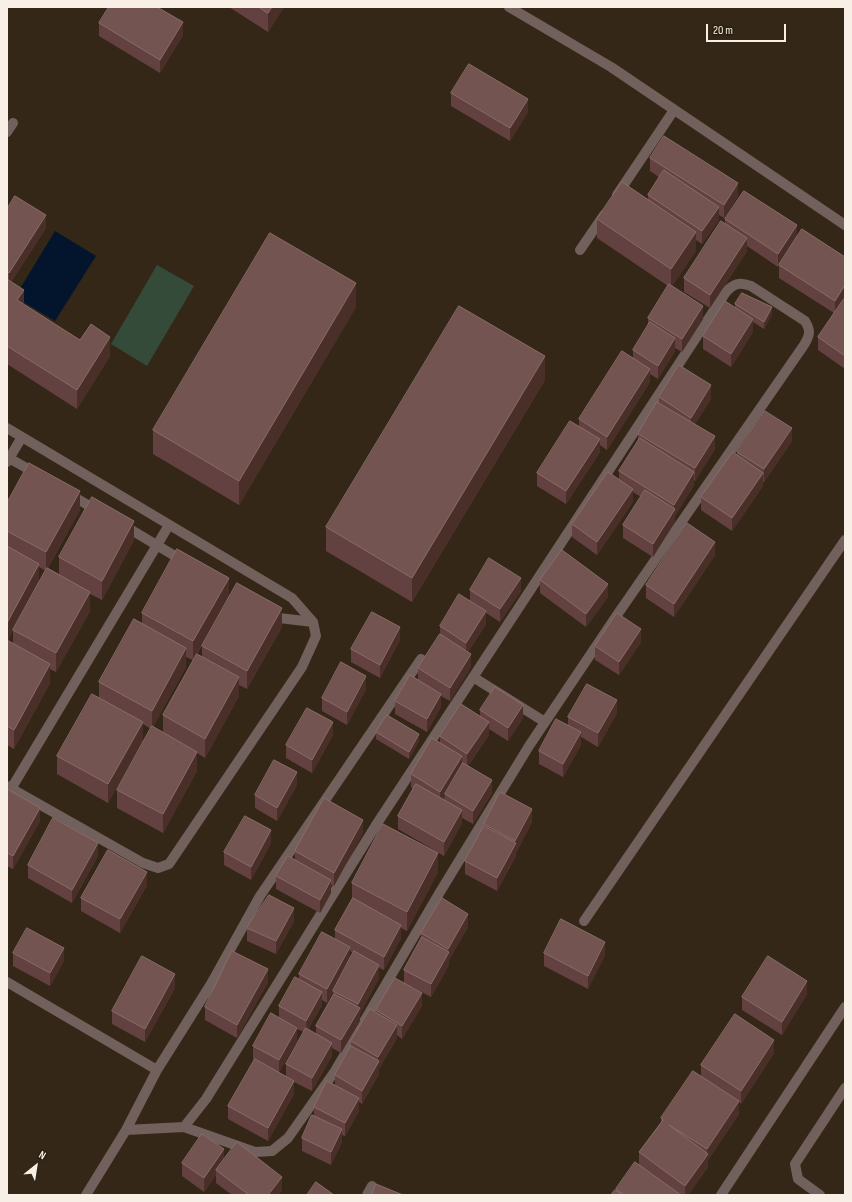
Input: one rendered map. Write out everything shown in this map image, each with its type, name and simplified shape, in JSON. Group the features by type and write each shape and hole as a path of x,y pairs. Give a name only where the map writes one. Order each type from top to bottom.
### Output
{"street":[{"path":"509,7 611,67 845,225"},
{"path":"580,250 674,110"},
{"path":"7,132 13,123"},
{"path":"126,1130 163,1130 184,1127 255,1152 272,1151 288,1138 335,1071 440,892 545,722 809,337 810,329 805,321 751,286 742,283 733,285 726,292 378,822 206,1099 184,1127"},
{"path":"7,428 292,598 313,622 316,636 302,667 169,864 158,868 143,863 9,788 169,525"},
{"path":"22,437 8,459 43,478"},
{"path":"63,490 191,566"},
{"path":"584,921 845,540"},
{"path":"259,606 280,618 313,622"},
{"path":"86,1195 126,1130 157,1070 211,984 260,896 420,659"},
{"path":"473,677 545,722"},
{"path":"7,982 157,1070"},
{"path":"721,1195 845,1007"},
{"path":"820,1195 798,1180 795,1164 845,1088"}],"green space":[{"path":"157,265 194,286 147,366 111,344"}],"water":[{"path":"55,231 96,256 55,321 15,297"}],"building":[{"path":"109,7 157,7 183,22 160,60 99,23"},
{"path":"259,7 272,7 268,13"},
{"path":"469,64 528,99 510,128 451,93"},
{"path":"664,136 738,183 724,205 650,158"},
{"path":"664,170 719,207 702,231 648,195"},
{"path":"622,182 696,232 671,269 597,219"},
{"path":"744,191 797,225 778,254 725,219"},
{"path":"15,196 46,215 9,273 7,271 7,209"},
{"path":"721,221 747,238 710,295 684,278"},
{"path":"802,229 845,257 845,285 835,301 779,265"},
{"path":"270,233 356,283 239,481 153,430"},
{"path":"7,279 24,290 17,300 80,340 91,324 110,337 77,390 7,346"},
{"path":"669,284 703,306 682,339 648,318"},
{"path":"742,293 772,307 764,322 735,304"},
{"path":"844,299 845,300 845,356 818,337"},
{"path":"725,301 753,319 731,354 703,336"},
{"path":"459,306 545,356 412,578 326,527"},
{"path":"650,322 675,338 658,366 633,350"},
{"path":"622,351 650,369 607,437 579,419"},
{"path":"679,365 711,385 691,418 659,397"},
{"path":"657,402 715,436 695,468 638,434"},
{"path":"765,411 792,428 764,469 737,452"},
{"path":"570,421 600,439 566,491 537,473"},
{"path":"640,438 694,472 674,505 619,471"},
{"path":"733,452 763,473 732,518 701,497"},
{"path":"29,463 80,491 46,552 7,531 7,503"},
{"path":"608,472 633,489 597,542 572,524"},
{"path":"645,490 675,509 653,544 623,525"},
{"path":"92,497 134,521 102,581 59,557"},
{"path":"687,523 715,542 674,604 646,585"},
{"path":"7,546 39,564 7,623"},
{"path":"177,549 229,578 193,641 142,613"},
{"path":"562,550 608,584 586,614 540,580"},
{"path":"489,558 521,578 500,609 470,590"},
{"path":"47,568 90,592 56,653 13,630"},
{"path":"237,583 282,608 247,671 202,646"},
{"path":"459,594 486,611 466,643 440,626"},
{"path":"372,612 400,627 380,665 351,649"},
{"path":"617,613 641,629 619,662 595,646"},
{"path":"134,619 186,648 152,711 99,682"},
{"path":"440,634 471,654 450,688 418,668"},
{"path":"7,640 50,664 14,730 7,726"},
{"path":"197,654 239,677 205,739 163,715"},
{"path":"341,662 366,676 347,712 322,698"},
{"path":"410,675 441,694 427,719 395,701"},
{"path":"587,684 617,700 598,733 568,717"},
{"path":"495,687 523,705 508,728 480,710"},
{"path":"92,694 143,722 108,784 57,756"},
{"path":"461,704 489,722 467,754 440,736"},
{"path":"307,708 333,722 312,760 286,745"},
{"path":"387,715 419,734 409,752 376,732"},
{"path":"556,719 581,732 563,764 539,751"},
{"path":"152,726 197,752 163,814 117,790"},
{"path":"432,738 462,756 440,792 411,774"},
{"path":"274,760 297,772 277,808 255,795"},
{"path":"463,763 492,780 473,811 445,794"},
{"path":"416,784 462,810 444,842 398,816"},
{"path":"7,789 40,808 13,856 7,853"},
{"path":"500,792 532,809 515,841 484,824"},
{"path":"324,798 363,820 334,873 295,851"},
{"path":"245,816 271,830 251,867 224,852"},
{"path":"53,818 98,843 72,890 28,865"},
{"path":"383,824 438,853 407,912 352,883"},
{"path":"484,826 516,843 497,878 465,861"},
{"path":"108,850 147,872 120,919 81,898"},
{"path":"288,856 331,880 320,900 276,876"},
{"path":"269,895 294,908 276,941 247,928"},
{"path":"353,898 401,925 384,957 335,930"},
{"path":"442,898 468,914 448,949 421,933"},
{"path":"561,919 605,942 588,976 544,953"},
{"path":"27,928 64,948 50,973 13,953"},
{"path":"322,932 350,947 327,989 299,974"},
{"path":"422,937 449,952 431,984 404,970"},
{"path":"232,951 268,969 237,1025 205,1007"},
{"path":"354,951 379,965 358,1004 333,991"},
{"path":"142,956 175,974 145,1029 112,1011"},
{"path":"768,956 807,981 782,1022 742,997"},
{"path":"295,977 322,992 306,1021 279,1006"},
{"path":"395,978 422,993 402,1026 376,1010"},
{"path":"334,994 360,1008 341,1040 316,1026"},
{"path":"370,1009 397,1025 378,1057 351,1041"},
{"path":"271,1013 297,1028 279,1060 253,1046"},
{"path":"735,1014 774,1040 741,1091 701,1065"},
{"path":"306,1028 332,1043 312,1078 286,1064"},
{"path":"351,1046 379,1061 362,1091 335,1075"},
{"path":"255,1059 294,1081 268,1128 228,1106"},
{"path":"693,1071 739,1101 707,1149 669,1125 708,1154 685,1186 639,1152 663,1120 661,1118"},
{"path":"327,1081 359,1098 345,1123 314,1107"},
{"path":"312,1115 342,1129 331,1152 302,1138"},
{"path":"202,1134 224,1149 204,1178 182,1163"},
{"path":"237,1142 282,1177 268,1195 249,1195 216,1170"},
{"path":"635,1162 681,1195 624,1195 616,1189"},
{"path":"316,1182 334,1195 307,1195"},
{"path":"376,1184 403,1195 372,1195"},
{"path":"615,1190 623,1195 611,1195"}]}
